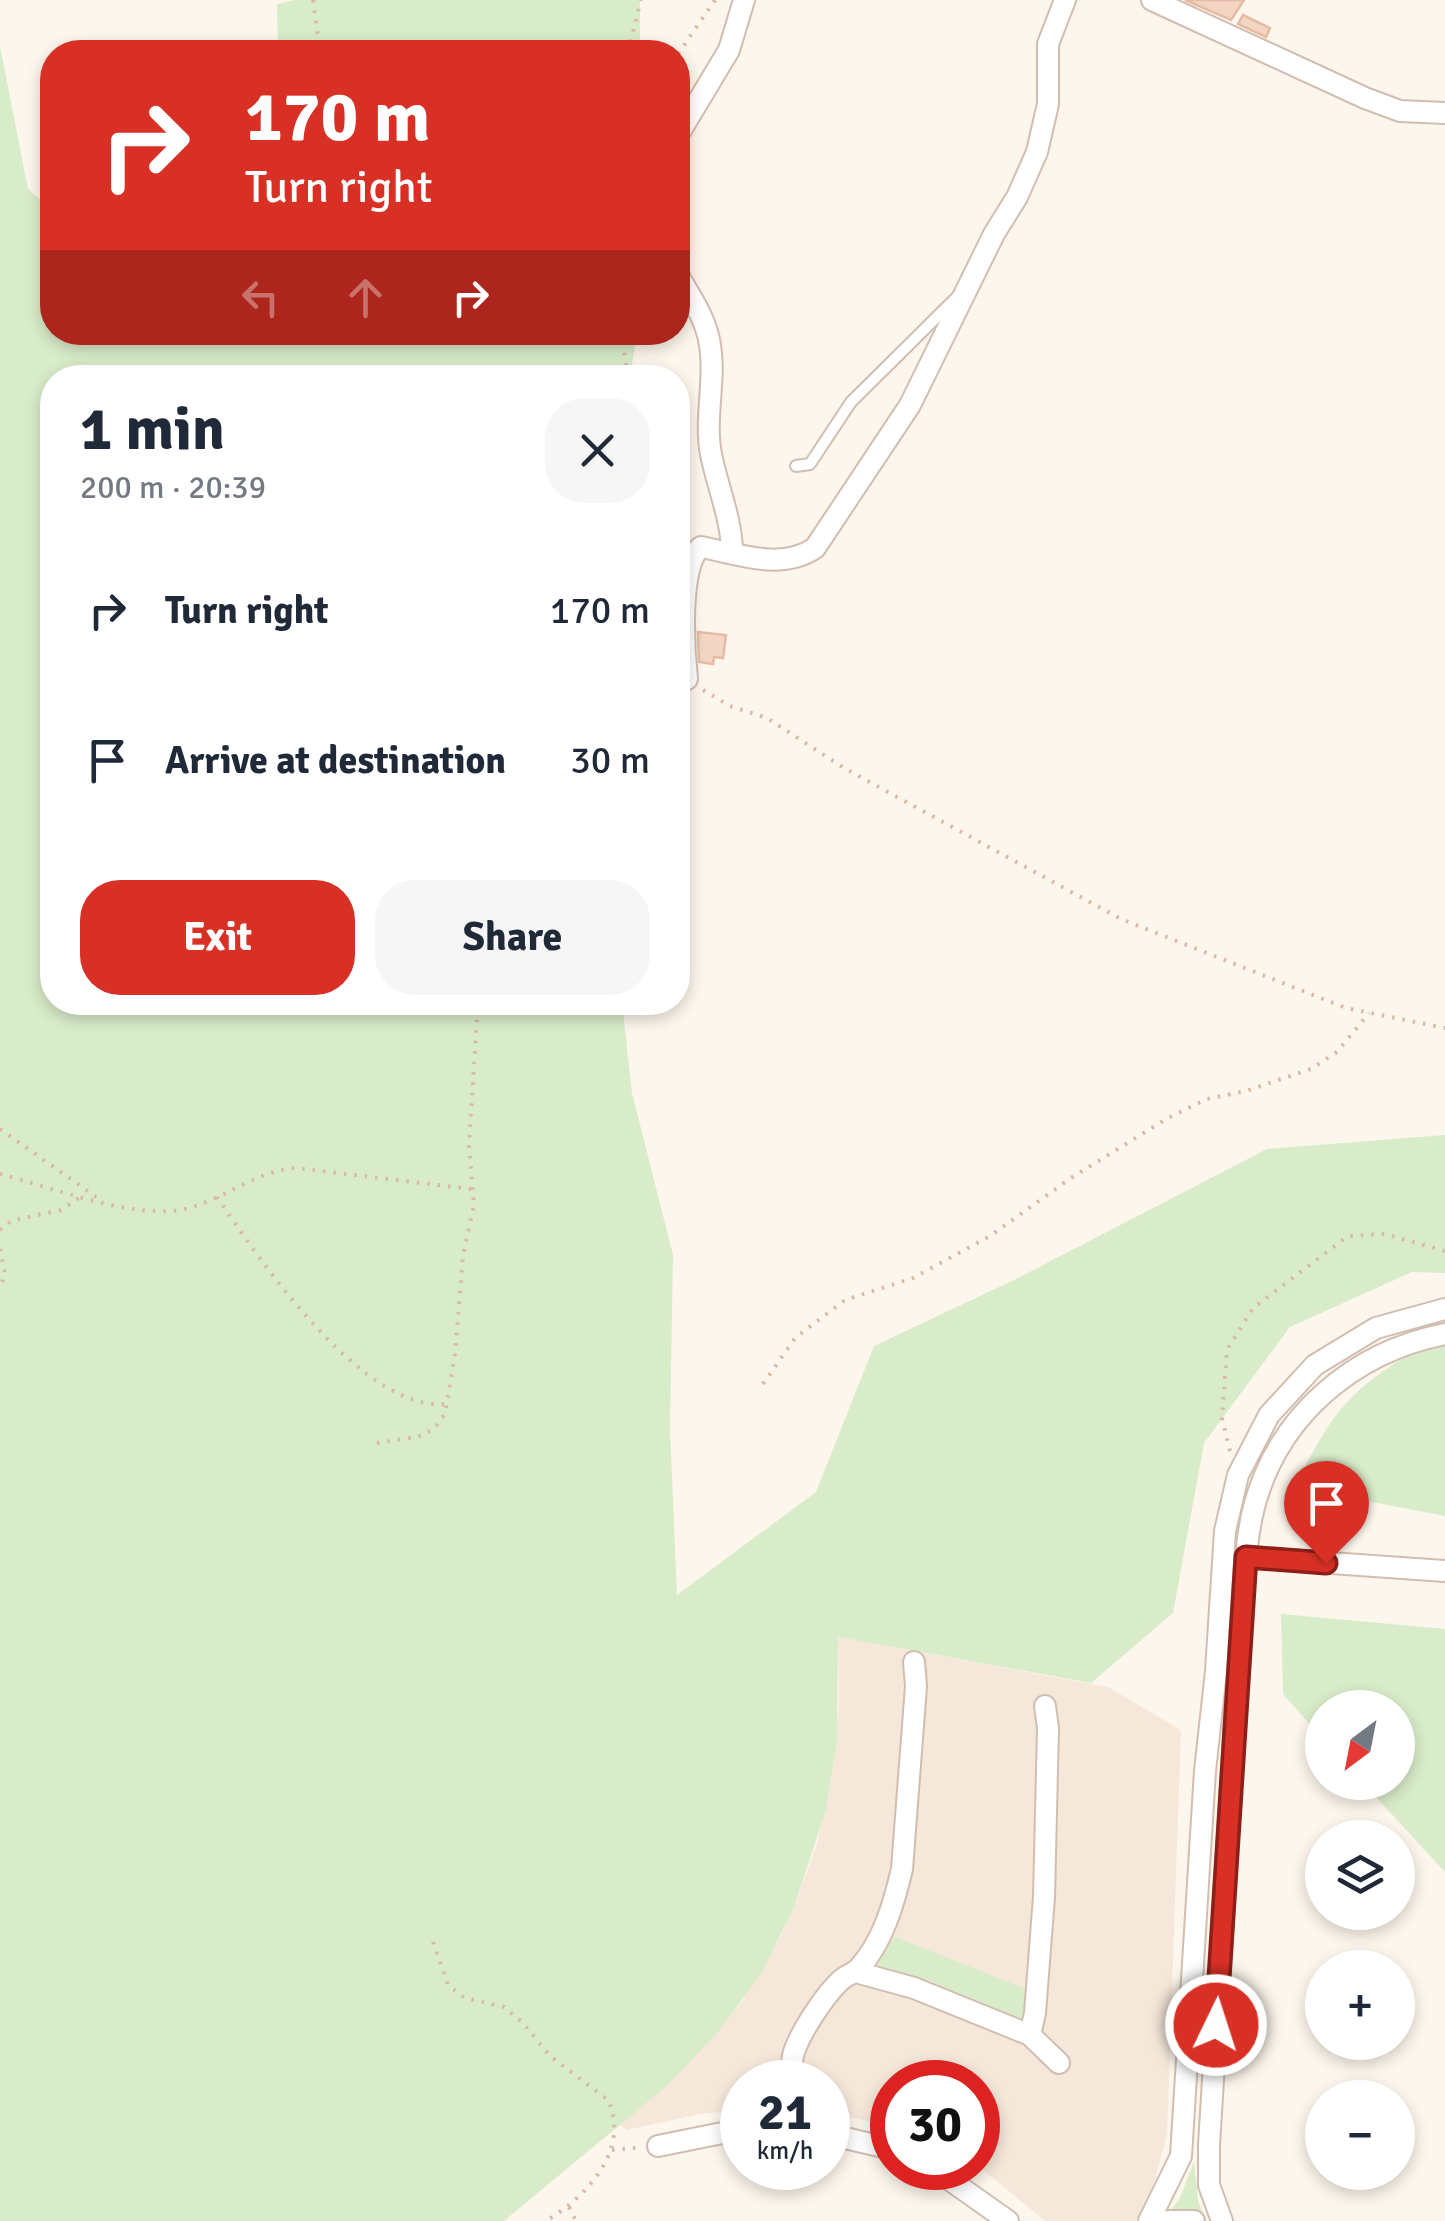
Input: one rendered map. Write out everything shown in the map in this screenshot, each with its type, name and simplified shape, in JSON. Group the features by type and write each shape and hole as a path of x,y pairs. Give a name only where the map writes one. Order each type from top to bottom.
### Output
{"street":[{"path":"690,115 729,50 744,0"},
{"path":"690,571 691,559 702,547 782,560 800,558 815,548 910,405 1037,152 1048,104 1048,44 1066,0"},
{"path":"1152,0 1365,98 1400,110 1445,113"},
{"path":"690,295 702,315 711,348 708,428 732,553"},
{"path":"1150,2221 1182,2156 1205,1771 1225,1531 1238,1475 1270,1415 1315,1365 1376,1328 1445,1309"},
{"path":"1222,2221 1209,2185 1209,2145 1252,1512 1268,1468 1305,1411 1338,1380 1379,1354 1445,1334"},
{"path":"1246,1557 1445,1572"},
{"path":"856,1972 887,1920 902,1869 916,1686 914,1662"},
{"path":"1030,2035 1038,1988 1044,1897 1048,1728 1045,1706"},
{"path":"792,2060 799,2041 833,1988 856,1972 914,1988 1030,2035 1058,2062"},
{"path":"659,2146 720,2133"},
{"path":"964,2190 1008,2221"},
{"path":"1168,2221 1194,2221"}],"lane":[{"path":"796,466 810,464 850,402 949,303 966,291"}],"path":[{"path":"313,0 318,40"},
{"path":"631,40 641,0"},
{"path":"687,40 714,0"},
{"path":"690,682 730,706 767,718 844,768 1121,919 1346,1008 1445,1028"},
{"path":"762,1384 795,1338 845,1300 913,1278 990,1236 1072,1178 1168,1118 1208,1099 1311,1069 1337,1052 1369,1013"},
{"path":"377,1443 418,1437 434,1429 445,1414 463,1256 474,1205 470,1108 477,1015"},
{"path":"0,1129 103,1202"},
{"path":"0,1174 103,1202 152,1210 186,1209 275,1169 296,1168 471,1189"},
{"path":"0,1230 11,1221 61,1210 80,1196"},
{"path":"217,1197 275,1282 329,1340 391,1389 436,1405 447,1404"},
{"path":"1238,1475 1222,1418 1224,1375 1227,1350 1253,1308 1348,1236 1385,1234 1445,1251"},
{"path":"0,1249 5,1274 0,1288"},
{"path":"433,1942 448,1985 466,1998 504,2007 550,2056 608,2100 612,2109 612,2150 604,2167 569,2207 546,2221"},
{"path":"612,2150 659,2146"},
{"path":"569,2207 576,2221"}],"shaded area":[{"path":"838,1637 1108,1687 1181,1730 1167,2135 1154,2183 1136,2221 1045,2221 1000,2184 1000,2060 870,2060 870,2122 850,2117 850,2060 720,2060 720,2112 627,2130 618,2124 669,2084 741,2003 778,1942 817,1844 832,1776 839,1706"}],"green space":[{"path":"295,0 640,0 640,40 278,40 277,4"},
{"path":"0,46 28,189 40,200 40,345 635,345 632,365 40,365 40,1015 623,1015 632,1093 673,1255 670,1429 677,1595 816,1492 874,1346 1016,1279 1267,1149 1445,1135 1445,1273 1412,1272 1290,1327 1204,1443 1173,1613 1091,1683 838,1637 837,1741 826,1810 793,1910 761,1974 718,2032 669,2084 504,2221 0,2221"},
{"path":"1445,1346 1445,1516 1295,1487 1324,1433 1359,1390 1412,1354"},
{"path":"1281,1614 1445,1629 1445,1872 1415,1839 1415,1820 1397,1820 1379,1800 1415,1800 1415,1690 1305,1690 1305,1719 1283,1694"},
{"path":"895,1937 1031,1991 1021,2025 982,2002 929,1980 874,1971"},
{"path":"1194,2162 1204,2217 1201,2219 1169,2213 1180,2198"}],"building":[{"path":"1185,0 1244,0 1231,20"},
{"path":"1243,15 1270,28 1266,37 1238,24"},
{"path":"698,632 726,635 723,658 714,657 713,664 699,662"}],"route":[{"path":"1216,2025 1246,1557 1326,1563"}]}
